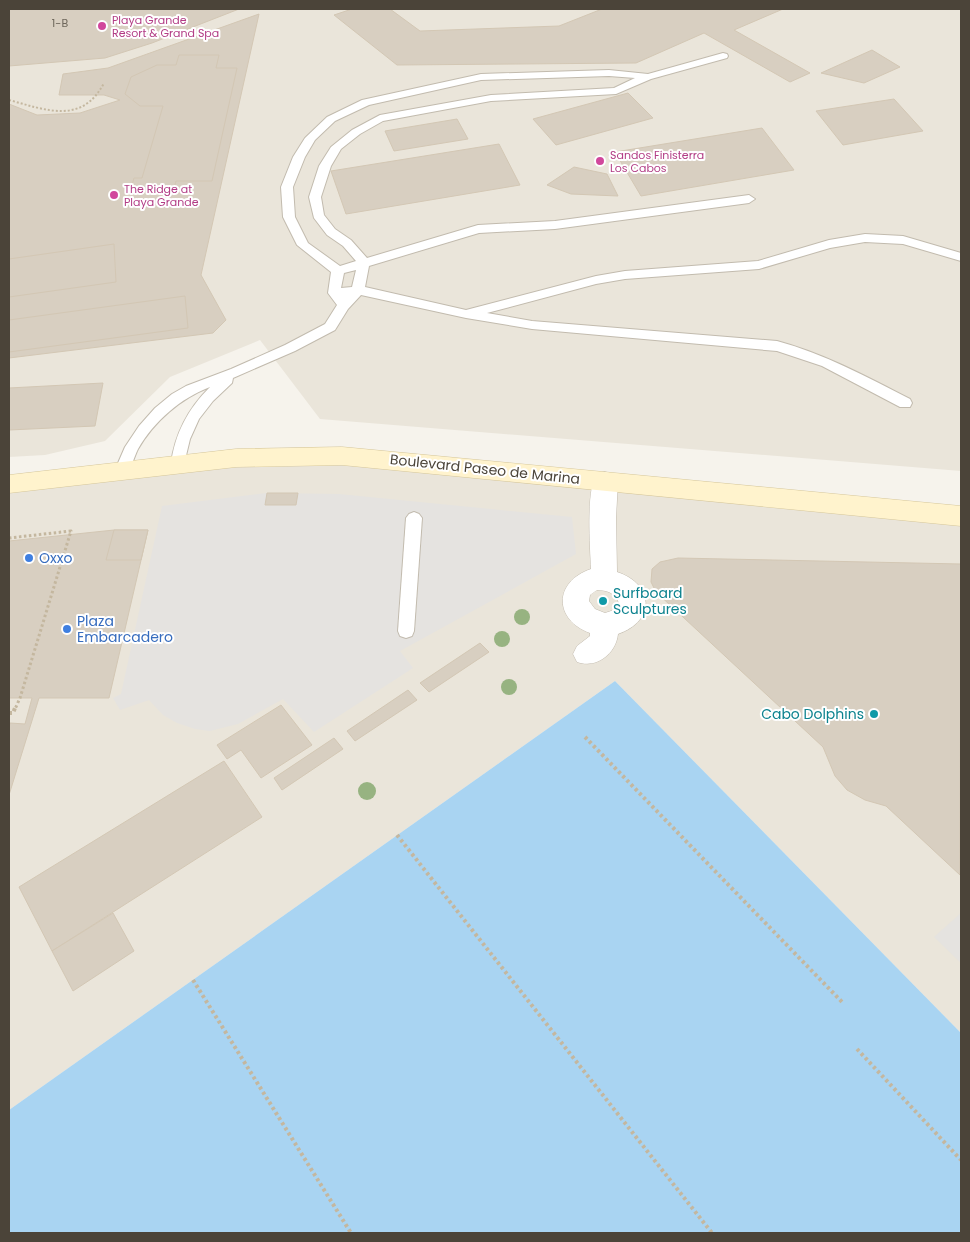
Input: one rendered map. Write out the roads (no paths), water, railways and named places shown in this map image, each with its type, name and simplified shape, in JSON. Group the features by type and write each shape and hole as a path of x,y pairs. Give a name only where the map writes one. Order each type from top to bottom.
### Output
{"main road":[{"name":"Boulevard Paseo de Marina","path":"9,484 258,456 342,456 961,516"}],"street":[{"path":"604,578 603,518 605,481"},
{"path":"604,578 626,588 631,596 632,604 630,611 623,619 605,625 592,622 584,617 577,608 575,598 578,590 586,582 604,578"},
{"path":"587,654 603,642 605,625"}],"lane":[{"path":"338,271 303,245 289,217 287,187 299,156 324,143 356,132 380,118 491,98 616,91 647,77 723,56"},
{"path":"364,262 347,243 331,232 318,215 315,197 325,166 324,143 331,119 366,102 481,77 609,73 647,77"},
{"path":"481,77 491,98"},
{"path":"366,102 380,118"},
{"path":"338,271 478,229 555,225 749,199"},
{"path":"466,314 596,280 625,275 759,265 830,244 865,238 903,240 943,250 961,257"},
{"path":"122,470 140,434 168,405 191,389 236,372 330,327 343,306 358,290 364,262"},
{"path":"338,271 334,293 343,306"},
{"path":"334,293 358,290 466,314 532,325 777,346 801,352 831,364 905,403"},
{"path":"178,464 180,446 192,418 210,394 236,372"},
{"path":"406,631 414,518"}],"water":[{"path":"615,681 961,1033 961,1233 9,1233 9,1110"}],"place":[{"name":"Playa Grande Resort & Grand Spa","path":"102,26"},
{"name":"Sandos Finisterra Los Cabos","path":"600,161"},
{"name":"The Ridge at Playa Grande","path":"114,195"},
{"name":"Oxxo","path":"29,558"},
{"name":"Surfboard Sculptures","path":"603,601"},
{"name":"Plaza Embarcadero","path":"67,629"},
{"name":"Cabo Dolphins","path":"874,714"}]}
